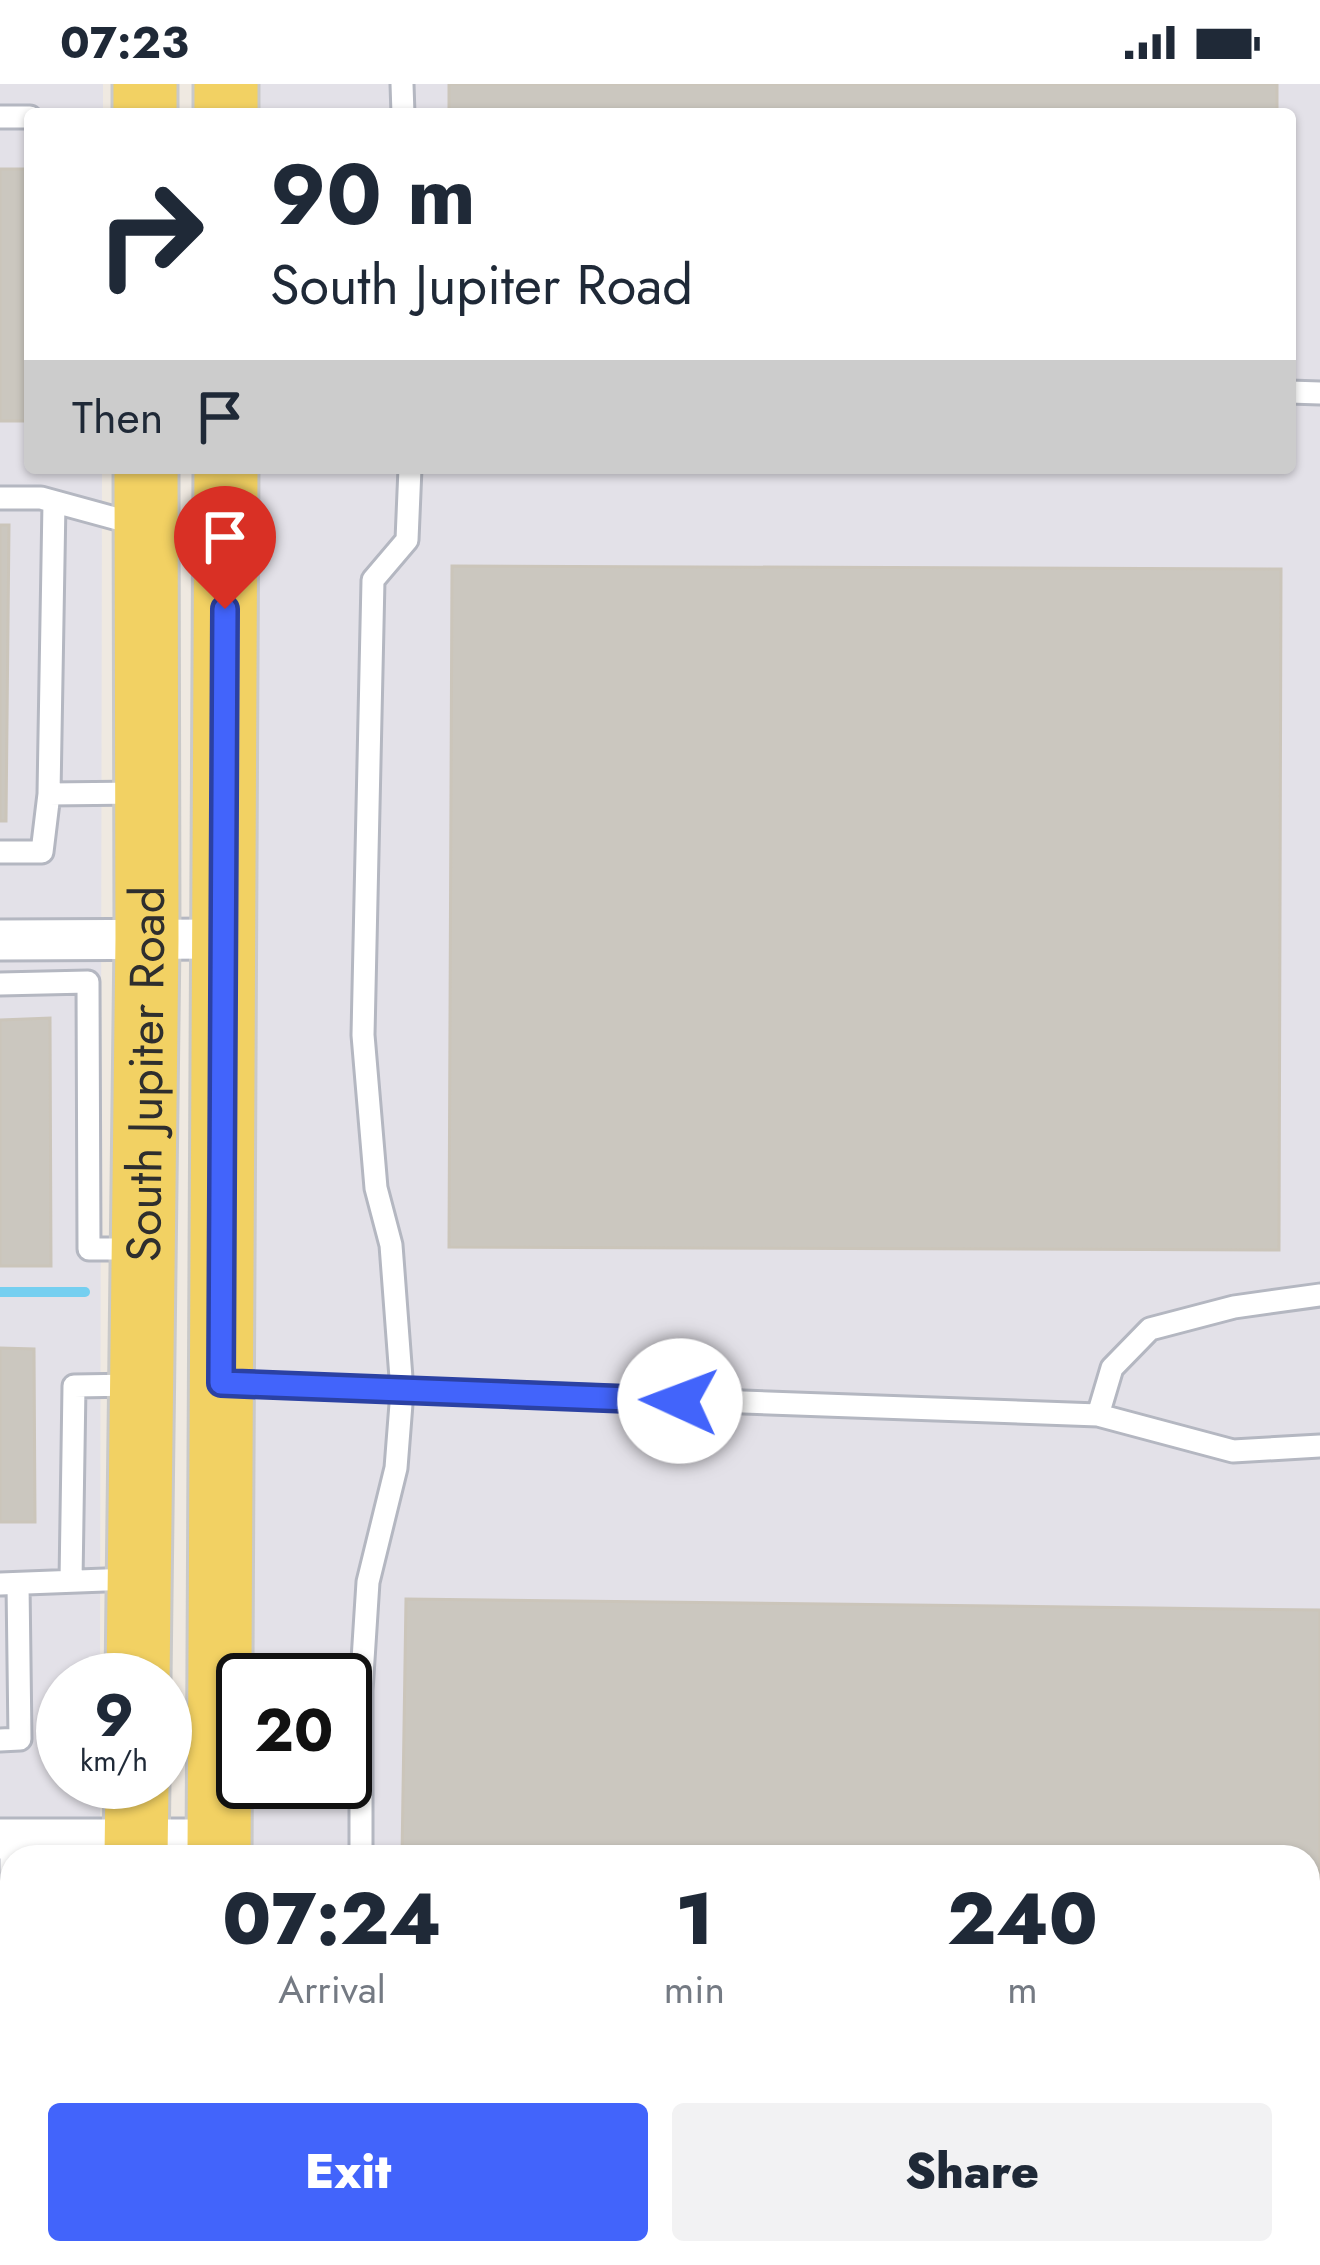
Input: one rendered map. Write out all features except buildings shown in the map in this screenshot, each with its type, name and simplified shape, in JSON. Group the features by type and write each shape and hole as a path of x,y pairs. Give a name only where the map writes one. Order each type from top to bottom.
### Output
{"main road":[{"path":"146,497 226,498"},
{"name":"South Jupiter Road","path":"138,1653 144,1249 118,1056 148,939 146,497"},
{"name":"South Jupiter Road","path":"219,1845 226,498"},
{"path":"142,1385 221,1383"}],"street":[{"path":"0,940 223,939"},
{"path":"6,1839 136,1826 208,1845"}],"lane":[{"path":"361,1845 361,1691 368,1582 396,1468 402,1391 391,1245 376,1188 363,1035 373,580 407,540 410,474"},
{"path":"0,497 54,502 146,497"},
{"path":"0,852 42,852 49,794 54,502"},
{"path":"49,794 148,793"},
{"path":"0,984 88,982 118,1056"},
{"path":"1098,1415 1112,1368 1150,1329 1234,1307 1320,1295"},
{"path":"221,1383 1098,1415 1233,1451 1320,1446"},
{"path":"71,1581 74,1386 142,1385"},
{"path":"0,1740 20,1739 9,1584 139,1579"}],"shaded area":[{"path":"0,84 103,84 103,108 24,108 24,474 102,474 100,1653 36,1653 36,1809 100,1809 100,1845 0,1845"},
{"path":"252,84 1320,84 1320,1845 239,1845 239,1809 372,1809 372,1653 240,1653 249,474 1296,474 1296,108 251,108"}],"waterway":[{"path":"0,1292 85,1292"}],"route":[{"path":"225,609 221,1383 680,1401"}]}
